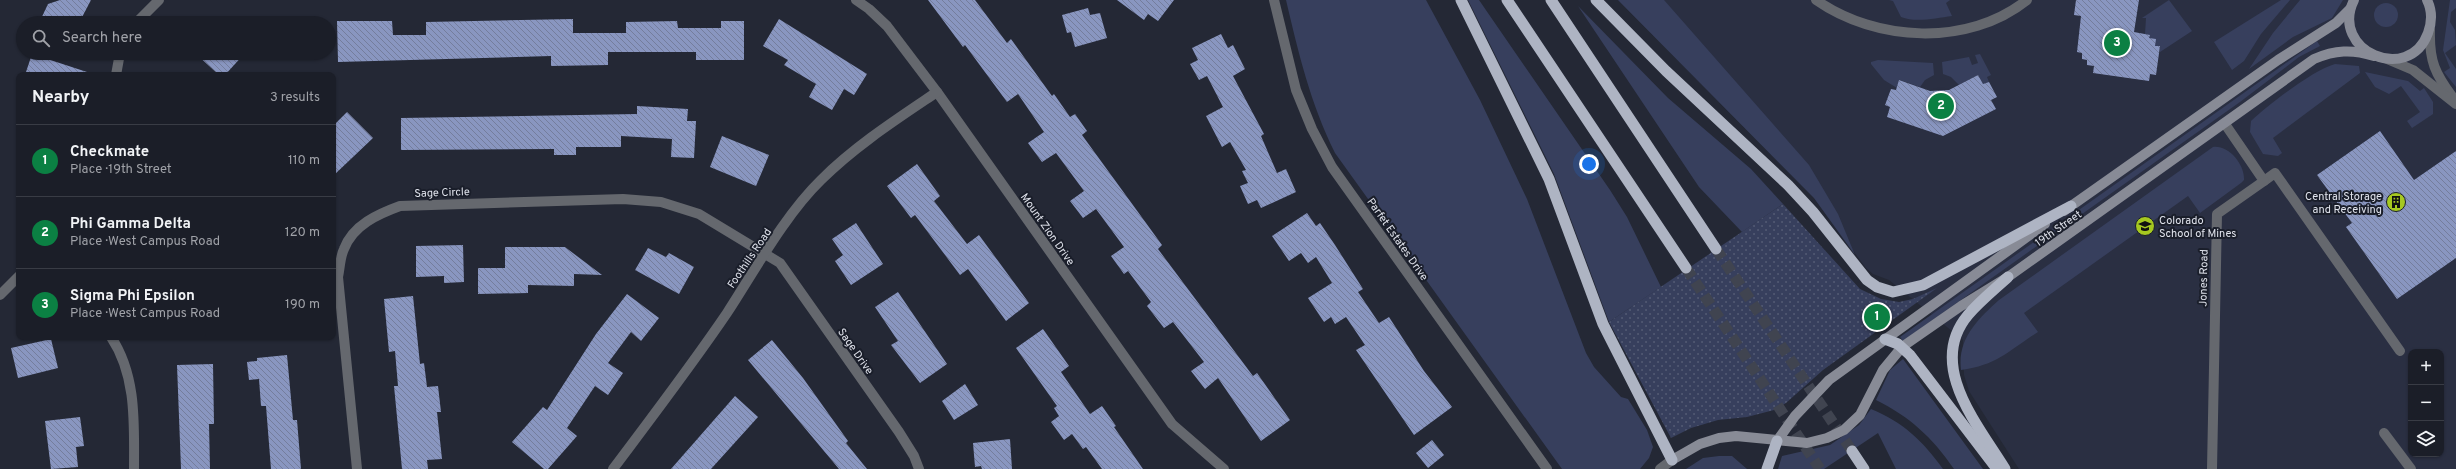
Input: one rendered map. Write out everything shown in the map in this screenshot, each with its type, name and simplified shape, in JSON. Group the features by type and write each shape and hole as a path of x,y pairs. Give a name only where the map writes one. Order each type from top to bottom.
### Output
{"highway":[{"path":"1461,0 1546,173 1606,331 1672,460"},
{"path":"1507,0 1686,268"},
{"path":"1551,0 1716,249"},
{"path":"1596,0 1666,71 1788,185 1813,212 1863,276 1877,287 1900,292 1923,285 2071,206"},
{"path":"2005,469 1958,388 1952,358 1956,338 1966,319 2008,277"},
{"path":"1885,339 1893,341 1902,347 1997,469"},
{"path":"1767,469 1777,441"},
{"path":"1852,452 1864,469"}],"main road":[{"path":"2427,0 2431,14"},
{"path":"2387,59 2401,58 2413,53 2423,44 2430,30 2434,0"},
{"name":"19th Street","path":"1777,441 1799,412 1824,384 2071,206 2290,52 2341,19 2352,3"},
{"path":"2352,3 2349,20 2353,36 2362,48 2374,56"},
{"name":"19th Street","path":"1672,460 1700,444 1719,438 1736,436 1777,441 1814,442 1850,426 1862,411 1883,370 1902,347 1961,306 2008,277 2225,124 2314,59 2343,51 2361,52 2387,59"}],"street":[{"path":"143,16 159,0"},
{"name":"Mount Zion Drive","path":"856,0 869,9 887,26 937,92 1172,424 1224,469"},
{"name":"Parfet Estates Drive","path":"1274,0 1296,90 1312,129 1332,167 1547,469"},
{"path":"1816,0 1848,17 1887,31 1907,34 1963,30 1998,18 2027,0"},
{"path":"2430,30 2431,59 2440,80 2456,103"},
{"path":"2387,59 2413,70 2456,103"},
{"path":"117,72 119,60"},
{"name":"Foothills Road","path":"613,469 684,377 765,255 798,208 821,180 878,133 937,92"},
{"path":"2225,124 2264,181 2275,174 2400,351"},
{"name":"Jones Road","path":"2212,469 2217,214 2264,181"},
{"name":"Sage Circle","path":"356,469 338,277 344,249 356,232 375,215 400,206 423,204 623,200 661,202 699,214 765,255"},
{"name":"Sage Drive","path":"765,255 780,263 899,432 920,469"},
{"path":"0,294 16,279"},
{"path":"113,340 118,347 131,382 134,469"},
{"path":"2384,433 2411,469"},
{"name":"19th Street","path":"1660,469 1672,460"}],"shaded area":[{"path":"1286,0 1426,0 1480,100 1527,199 1586,353 1594,367 1621,397 1628,399 1647,430 1653,447 1649,458 1640,469 1562,469 1335,153 1312,97"},
{"path":"1468,0 1479,0 1610,190 1627,217 1661,287 1609,322 1554,174"},
{"name":"Colorado School of Mines","path":"1618,0 2456,0 2456,469 2019,469 1969,391 1964,375 1963,340 1889,280 1873,274 1866,268 1814,198"},
{"path":"1618,0 1664,0 1809,165 1838,214 1855,255 1814,198"},
{"path":"1889,0 1950,0 1946,3 1952,16 1926,20 1907,19 1901,17 1893,1"},
{"path":"2169,0 2192,31 2160,52 2160,46 2155,46 2149,38 2149,35 2145,34 2146,18 2142,18"},
{"path":"2281,0 2290,0 2261,34 2244,61 2232,70 2214,42"},
{"path":"2300,0 2343,0 2332,18 2293,37 2249,69 2273,33"},
{"path":"2450,0 2456,0 2456,8 2451,12 2450,22 2455,30 2456,45 2445,53 2456,69 2456,87 2444,72 2450,68 2443,50"},
{"path":"2386,3 2395,6 2398,15 2395,24 2386,27 2377,24 2374,15 2377,6"},
{"path":"1578,6 1668,98 1751,169 1783,204 1742,232 1699,187"},
{"path":"2317,41 2320,46 2299,57 2240,102 1903,341 1900,337"},
{"path":"1980,54 1991,75 1987,77 1989,82 1983,84 1978,75 1959,85 1951,77 1943,74 1942,62 1969,57 1972,65 1978,63 1975,55"},
{"path":"1878,60 1933,63 1934,75 1925,80 1920,87 1900,80 1897,88 1884,80 1871,64 1871,62"},
{"path":"2335,64 2359,66 2360,73 2273,138 2282,153 2278,156 2263,154 2250,132 2251,121 2268,106 2303,80"},
{"path":"2365,72 2408,81 2420,91 2424,88 2433,102 2433,114 2412,128 2407,121 2420,112 2401,86 2389,94 2375,87"},
{"path":"2213,147 2225,149 2239,162 2244,174 2244,180 2241,183 2200,213 2188,196 2024,313 2038,332 1994,361 1974,368 1961,370 1962,349 1966,339 1977,322 1999,300"},
{"path":"1783,204 1860,289 1881,299 1899,302 1913,299 1937,288 1823,370 1786,403 1774,410 1747,417 1718,420 1691,428 1671,438 1609,322"},
{"path":"1903,359 1983,469 1954,469 1937,447 1920,429 1899,413 1876,400 1890,370"},
{"path":"1871,409 1893,420 1912,433 1943,469 1896,469 1878,433 1824,469 1778,469 1782,456 1830,445 1859,425"},
{"path":"1732,456 1747,469 1686,469 1703,458"}],"building":[{"path":"60,0 91,0 83,16 42,16 48,4"},
{"path":"928,0 975,0 1007,43 1011,39 1052,96 1054,94 1070,117 1075,114 1087,131 1082,135 1162,245 1158,249 1253,376 1257,373 1290,420 1261,441 1218,378 1205,389 1191,371 1204,362 1173,322 1164,328 1147,306 1151,302 1128,271 1124,274 1111,256 1124,247 1096,209 1083,218 1070,201 1084,191 1056,153 1042,162 1028,143 1044,132 1018,94 1007,102 965,45 963,47"},
{"path":"1117,0 1174,0 1158,21 1148,14 1144,20"},
{"path":"2076,0 2139,0 2134,32 2150,35 2149,38 2156,39 2155,46 2160,46 2156,75 2150,74 2149,81 2093,73 2094,66 2087,65 2087,60 2082,59 2082,53 2077,52 2081,16 2074,15"},
{"path":"1088,8 1090,15 1100,13 1107,38 1075,47 1071,32 1067,33 1062,15"},
{"path":"573,19 573,33 626,33 626,22 677,21 678,28 721,28 721,21 744,21 744,60 696,60 696,52 608,52 608,65 551,66 551,56 338,62 337,21 392,21 393,35 426,35 426,22"},
{"path":"779,19 867,74 854,95 844,89 832,110 809,97 816,84 784,65 788,60 763,46"},
{"path":"1221,34 1228,48 1233,45 1245,69 1233,76 1264,134 1261,136 1277,173 1286,169 1296,192 1261,208 1257,200 1248,204 1240,186 1248,183 1242,171 1246,170 1230,142 1222,147 1206,116 1223,107 1207,76 1199,80 1190,64 1198,60 1192,48"},
{"path":"30,60 50,60 87,72 26,72"},
{"path":"203,60 239,60 228,72 216,72"},
{"path":"1978,75 1983,84 1989,82 1997,97 1991,100 1996,109 1943,136 1887,117 1890,107 1885,105 1891,89 1896,90 1899,80 1930,91 1949,90"},
{"path":"637,106 688,109 687,121 696,121 694,158 671,157 672,139 621,136 621,147 576,147 576,155 554,155 554,149 401,150 401,118 637,114"},
{"path":"347,112 373,138 336,173 336,123"},
{"name":"Central Storage and Receiving","path":"2380,131 2414,180 2456,151 2456,258 2397,299 2346,227 2352,223 2317,175"},
{"path":"722,136 769,155 756,186 710,167"},
{"path":"917,164 940,196 934,201 967,244 979,235 1029,303 1006,321 968,269 960,275 915,215 911,218 887,186"},
{"path":"1307,213 1316,226 1320,223 1335,245 1363,289 1358,292 1379,323 1389,317 1424,371 1452,407 1414,435 1356,350 1365,345 1346,317 1335,324 1331,317 1324,322 1308,298 1332,283 1316,257 1308,263 1301,253 1289,261 1272,236"},
{"path":"856,223 883,264 851,285 835,261 843,255 832,239"},
{"path":"463,245 464,282 444,283 444,276 416,277 416,246"},
{"path":"505,247 565,247 602,275 574,274 574,286 528,285 528,293 478,294 478,268 505,268"},
{"path":"648,248 666,257 669,253 694,267 679,294 635,270"},
{"path":"898,292 947,364 920,383 891,345 898,341 875,307"},
{"path":"627,294 659,318 641,341 631,332 608,363 623,373 608,395 595,386 567,428 577,436 548,469 544,469 512,442 543,407 547,410 596,334"},
{"path":"413,296 420,364 424,363 427,387 438,386 441,412 437,412 442,459 427,460 428,469 402,469 394,386 398,386 395,351 389,352 384,299"},
{"path":"1043,329 1069,366 1061,372 1090,414 1102,406 1116,426 1114,427 1143,469 1102,469 1086,447 1083,449 1072,434 1064,440 1051,422 1059,416 1054,408 1057,406 1016,348"},
{"path":"51,340 58,368 18,378 11,348"},
{"path":"772,340 803,378 848,441 846,443 867,469 839,469 748,360"},
{"path":"287,355 293,420 297,420 301,469 271,469 266,406 261,406 259,379 249,380 247,362 257,361 257,358"},
{"path":"213,364 214,424 209,424 210,469 181,469 177,365"},
{"path":"965,384 978,405 954,420 942,401"},
{"path":"735,396 758,417 711,469 671,469"},
{"path":"80,417 84,446 76,447 78,467 51,469 45,421"},
{"path":"1010,439 1012,469 982,469 981,466 975,467 973,443"},
{"path":"1432,440 1444,455 1428,468 1416,453"}],"tunnel":[{"path":"1716,249 1852,451"},
{"path":"1686,268 1820,469"}],"place":[{"name":"Sigma Phi Epsilon","path":"2117,43"},
{"name":"Phi Gamma Delta","path":"1941,106"},
{"name":"Central Storage and Receiving","path":"2396,202"},
{"name":"Colorado School of Mines","path":"2145,226"},
{"name":"Checkmate","path":"1877,317"}]}
